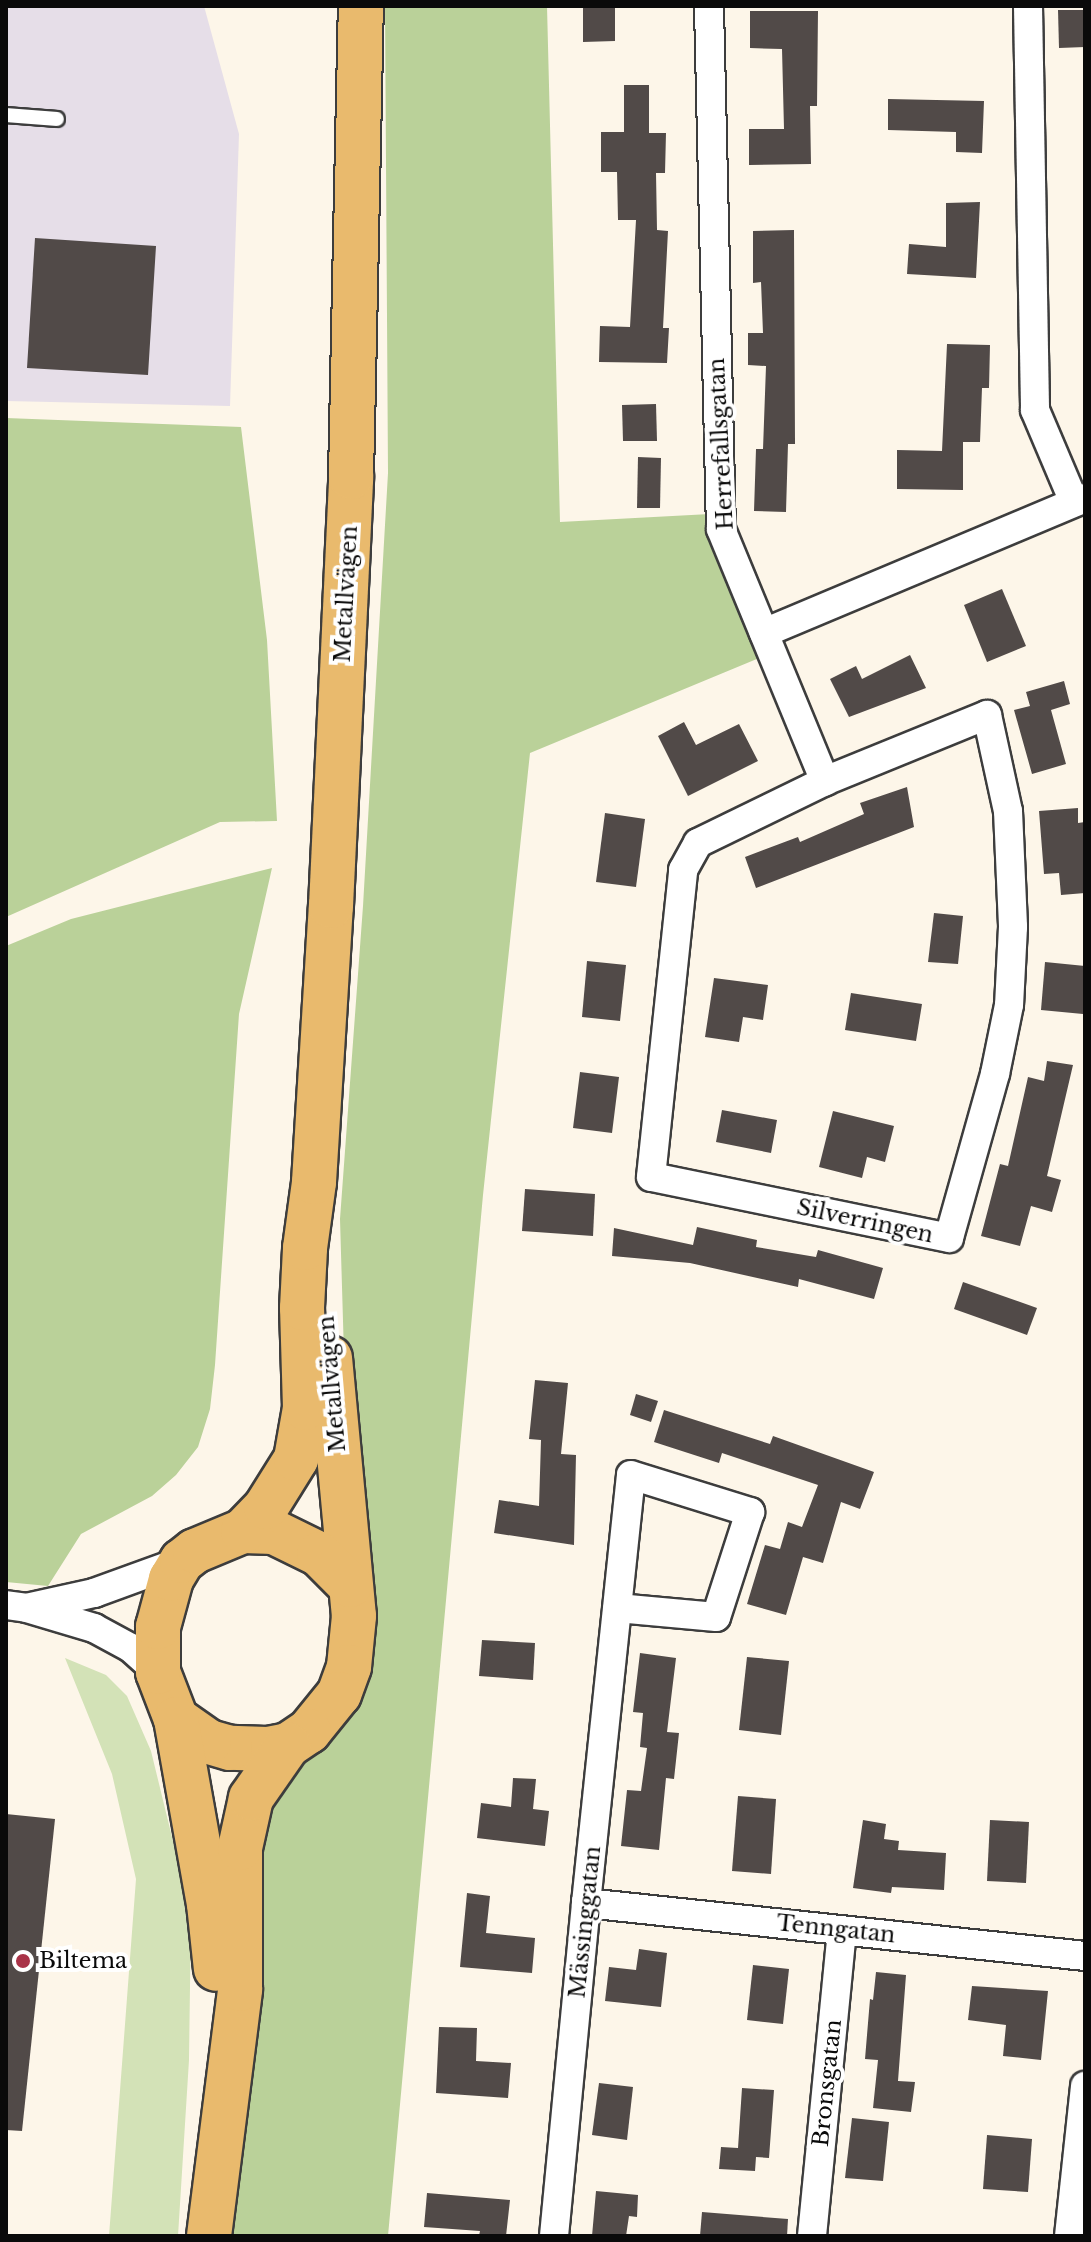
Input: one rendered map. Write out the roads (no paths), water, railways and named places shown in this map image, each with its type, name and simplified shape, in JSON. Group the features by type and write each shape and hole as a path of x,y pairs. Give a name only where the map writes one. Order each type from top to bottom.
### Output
{"main road":[{"name":"Metallvägen","path":"243,1531 281,1485 296,1459 303,1433 305,1248 314,1182 351,493 361,6"},
{"name":"Metallvägen","path":"314,1182 350,1585"},
{"path":"209,2236 240,1989 240,1848 245,1817 251,1798 288,1745 318,1722 339,1694 354,1641 350,1585 319,1554 274,1532 243,1531 208,1544 182,1561 163,1602 158,1627 158,1672 176,1719 209,1904 219,1994 224,2103"},
{"path":"176,1719 209,1742 230,1748 288,1745"}],"street":[{"name":"Herrefallsgatan","path":"709,6 721,529 764,633"},
{"path":"825,781 764,633 1080,500 1035,410 1028,6"},
{"name":"Silverringen","path":"987,715 1009,826 1013,927 1009,1005 995,1074 949,1238 651,1177 683,870 698,843 825,781 987,715"},
{"name":"Mässinggatan","path":"554,2236 586,1903 617,1608 631,1475 750,1512 716,1617 617,1608"},
{"path":"16,1606 94,1593 182,1561"},
{"path":"16,1606 114,1638 158,1672"},
{"name":"Tenngatan","path":"586,1903 1085,1956"},
{"name":"Bronsgatan","path":"812,2236 842,1930"},
{"path":"1069,2236 1085,2086"}],"lane":[{"path":"6,115 57,119"}],"place":[{"name":"Biltema","path":"23,1961"}]}
